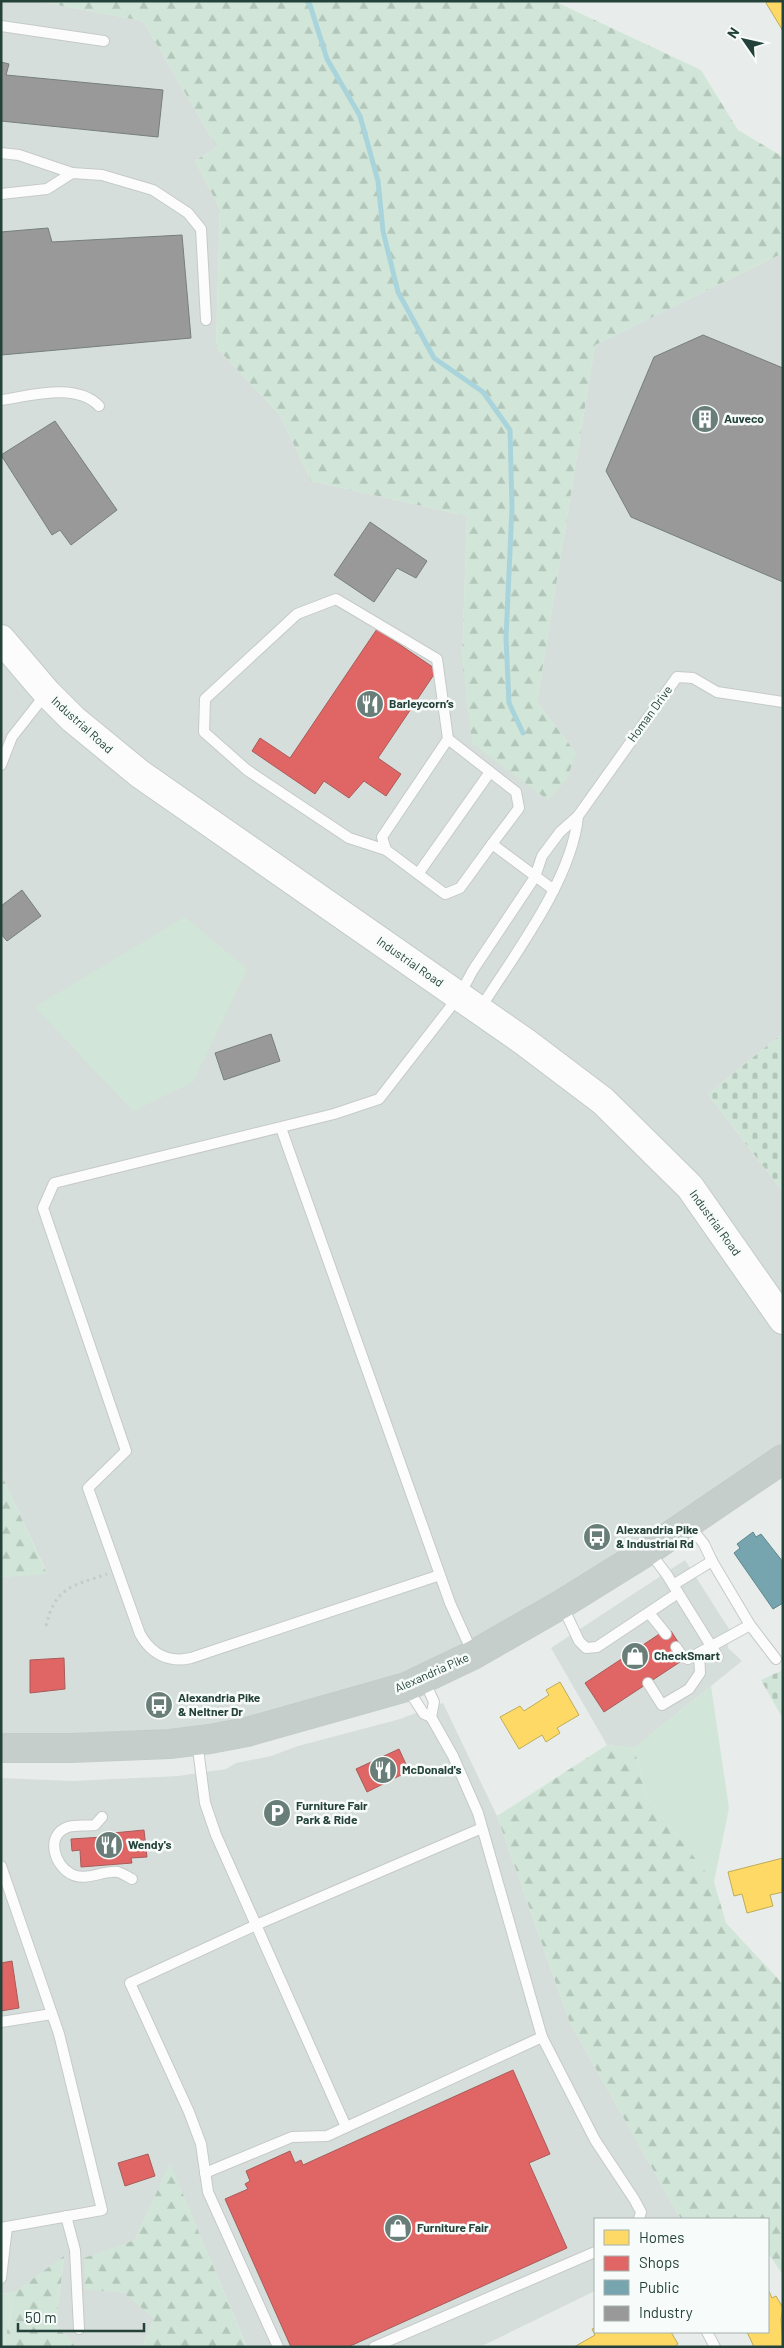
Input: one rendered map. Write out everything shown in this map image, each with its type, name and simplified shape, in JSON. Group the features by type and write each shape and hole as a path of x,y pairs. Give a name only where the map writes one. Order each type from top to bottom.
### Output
{"highway":[{"name":"Alexandria Pike","path":"2,1748 71,1748 197,1741 247,1732 415,1683 473,1655 562,1604 649,1550 783,1458"}],"main road":[{"name":"Industrial Road","path":"1,639 47,693 94,738 140,774 469,1003 603,1101 671,1166 709,1212 783,1320"}],"lane":[{"path":"1,26 104,42"},
{"path":"1,153 19,155 72,173 102,175 153,190 188,212 201,228 206,320"},
{"path":"1,194 47,189 72,173"},
{"path":"1,400 63,392 84,396 93,400 98,406"},
{"path":"386,850 382,837 448,739 437,659 336,599 297,614 205,699 204,732 247,770 350,838 386,850 445,894 460,888 519,808 516,792 448,739"},
{"name":"Homan Drive","path":"469,1003 473,970 536,876 542,856 560,832 578,816 677,677 693,678 717,692 783,702"},
{"path":"1,765 12,737 47,693"},
{"path":"418,874 490,772"},
{"name":"Homan Drive","path":"469,1003 548,903 577,835 578,816"},
{"path":"492,844 554,890"},
{"path":"440,1575 178,1661 160,1655 144,1641 88,1488 126,1452 43,1208 54,1184 281,1128 334,1114 379,1099 469,1003"},
{"path":"281,1128 440,1575 473,1655"},
{"path":"688,1524 704,1544 750,1625 776,1659"},
{"path":"649,1550 676,1589 718,1657"},
{"path":"562,1604 578,1641 586,1648 597,1647 649,1613 712,1560"},
{"path":"649,1613 666,1634"},
{"path":"676,1647 683,1657 688,1659 750,1625"},
{"path":"648,1683 662,1705 688,1689 700,1673 699,1653"},
{"path":"415,1683 424,1714 431,1717"},
{"path":"415,1683 434,1702 431,1717 471,1795 542,2037 595,2140 641,2212 639,2218"},
{"path":"1,1734 2,1748"},
{"path":"197,1741 205,1803 216,1835 346,2127"},
{"path":"102,1817 95,1825 68,1827 58,1834 54,1845 55,1856 60,1866 72,1875 83,1876 117,1872 132,1879"},
{"path":"278,2347 208,2192 201,2144 189,2112 130,1984 256,1925 482,1828"},
{"path":"1,1866 52,2014 102,2210 4,2228 1,2278"},
{"path":"1,2022 52,2014"},
{"path":"205,2173 229,2165 292,2137 315,2138 327,2136 542,2037"},
{"path":"66,2216 75,2250 79,2329"},
{"path":"374,2347 594,2252"},
{"path":"708,2333 715,2347"}],"path":[{"path":"46,1626 52,1604 64,1590 118,1570"}],"shaded area":[{"path":"1,1 36,1 143,21 217,147 195,161 220,209 216,347 280,415 311,481 467,516 462,661 576,753 537,702 595,345 783,253 783,1033 708,1094 783,1192 783,1458 473,1655 288,1720 1,1748 1,1577 47,1573 1,1474"},
{"path":"685,1560 729,1629 728,1648 742,1661 634,1748 607,1745 551,1648"},
{"path":"443,1703 497,1816 570,2023 680,2218 594,2218 594,2291 480,2347 247,2347 170,2164 135,2240 85,2289 124,2292 154,2318 142,2347 76,2347 56,2325 64,2257 15,2292 1,2294 1,1778 73,1781 178,1776 226,1769 236,1763 271,1756 298,1746 400,1719"}],"green space":[{"path":"36,1 554,1 701,70 738,130 783,157 783,253 595,345 537,702 576,753 567,779 548,800 472,743 462,661 467,516 311,481 280,415 216,347 220,209 195,161 217,147 143,21"},
{"path":"185,917 247,969 193,1082 133,1111 35,1007"},
{"path":"783,1033 783,1192 708,1094"},
{"path":"1,1474 47,1574 1,1577"},
{"path":"783,1670 783,1719 761,1680"},
{"path":"711,1686 729,1808 714,1882 647,1798 634,1748"},
{"path":"607,1745 634,1748 647,1798 714,1882 726,1923 783,1984 783,2275 769,2254 769,2218 680,2218 570,2023 497,1816"},
{"path":"170,2163 247,2347 142,2347 154,2318 124,2293 85,2289 84,2258 135,2240"},
{"path":"64,2256 56,2325 76,2347 4,2347 15,2292"},
{"path":"15,2292 4,2347 1,2347 1,2294"}],"building: Homes":[{"path":"768,1 783,1 783,31 766,3"},
{"path":"560,1682 579,1715 557,1728 560,1733 546,1742 542,1735 519,1749 500,1717 520,1706 524,1711 549,1695 546,1690"},
{"path":"783,1858 783,1892 770,1895 773,1906 747,1913 742,1894 734,1896 728,1872"},
{"path":"769,2291 772,2298 776,2296 783,2308 781,2319 783,2347 754,2347 747,2333 769,2333"},
{"path":"594,2333 672,2333 678,2344 674,2347 574,2347 595,2335"}],"building: Shops":[{"name":"Barleycorn’s","path":"377,629 437,670 378,758 401,774 386,796 364,781 349,798 324,781 315,794 252,751 260,738 290,758"},
{"path":"671,1631 680,1645 672,1650 680,1662 604,1712 585,1683 661,1633 663,1636"},
{"path":"64,1658 65,1689 30,1693 30,1660"},
{"name":"McDonald's","path":"399,1749 409,1771 367,1792 356,1769"},
{"name":"Wendy's","path":"144,1830 147,1857 131,1858 132,1863 81,1867 80,1850 72,1851 71,1839 113,1838 113,1833"},
{"path":"12,1961 19,2008 1,2011 1,1963"},
{"name":"Furniture Fair","path":"513,2070 550,2154 529,2163 567,2248 348,2347 291,2347 225,2199 248,2189 245,2184 250,2181 246,2171 290,2151 295,2163 301,2160 303,2165"},
{"path":"148,2154 155,2176 125,2186 118,2163"}],"building: Public":[{"path":"753,1532 756,1537 761,1534 783,1562 783,1603 773,1609 734,1553 740,1548 737,1544"}],"building: Industry":[{"path":"1,62 9,64 6,75 163,90 158,137 1,121"},
{"path":"48,228 52,242 182,235 191,338 1,355 1,232"},
{"name":"Auveco","path":"703,335 783,368 783,582 631,517 606,471 654,357"},
{"path":"55,421 117,510 71,545 60,530 52,535 1,455"},
{"path":"370,522 427,561 416,578 397,568 374,602 334,575"},
{"path":"22,890 41,916 7,941 1,934 1,906"},
{"path":"271,1034 280,1061 224,1080 215,1053"}],"waterway":[{"path":"307,1 310,5 327,59 360,116 378,181 383,231 398,292 434,358 483,392 510,430 512,508 506,638 509,703 523,733"}],"place":[{"name":"Auveco","path":"705,419"},
{"name":"Barleycorn’s","path":"370,704"},
{"name":"Alexandria Pike & Industrial Rd","path":"597,1537"},
{"name":"CheckSmart","path":"635,1656"},
{"name":"Alexandria Pike & Neltner Dr","path":"159,1705"},
{"name":"McDonald's","path":"383,1770"},
{"name":"Furniture Fair Park & Ride","path":"277,1813"},
{"name":"Wendy's","path":"109,1845"},
{"name":"Furniture Fair","path":"398,2228"}]}
